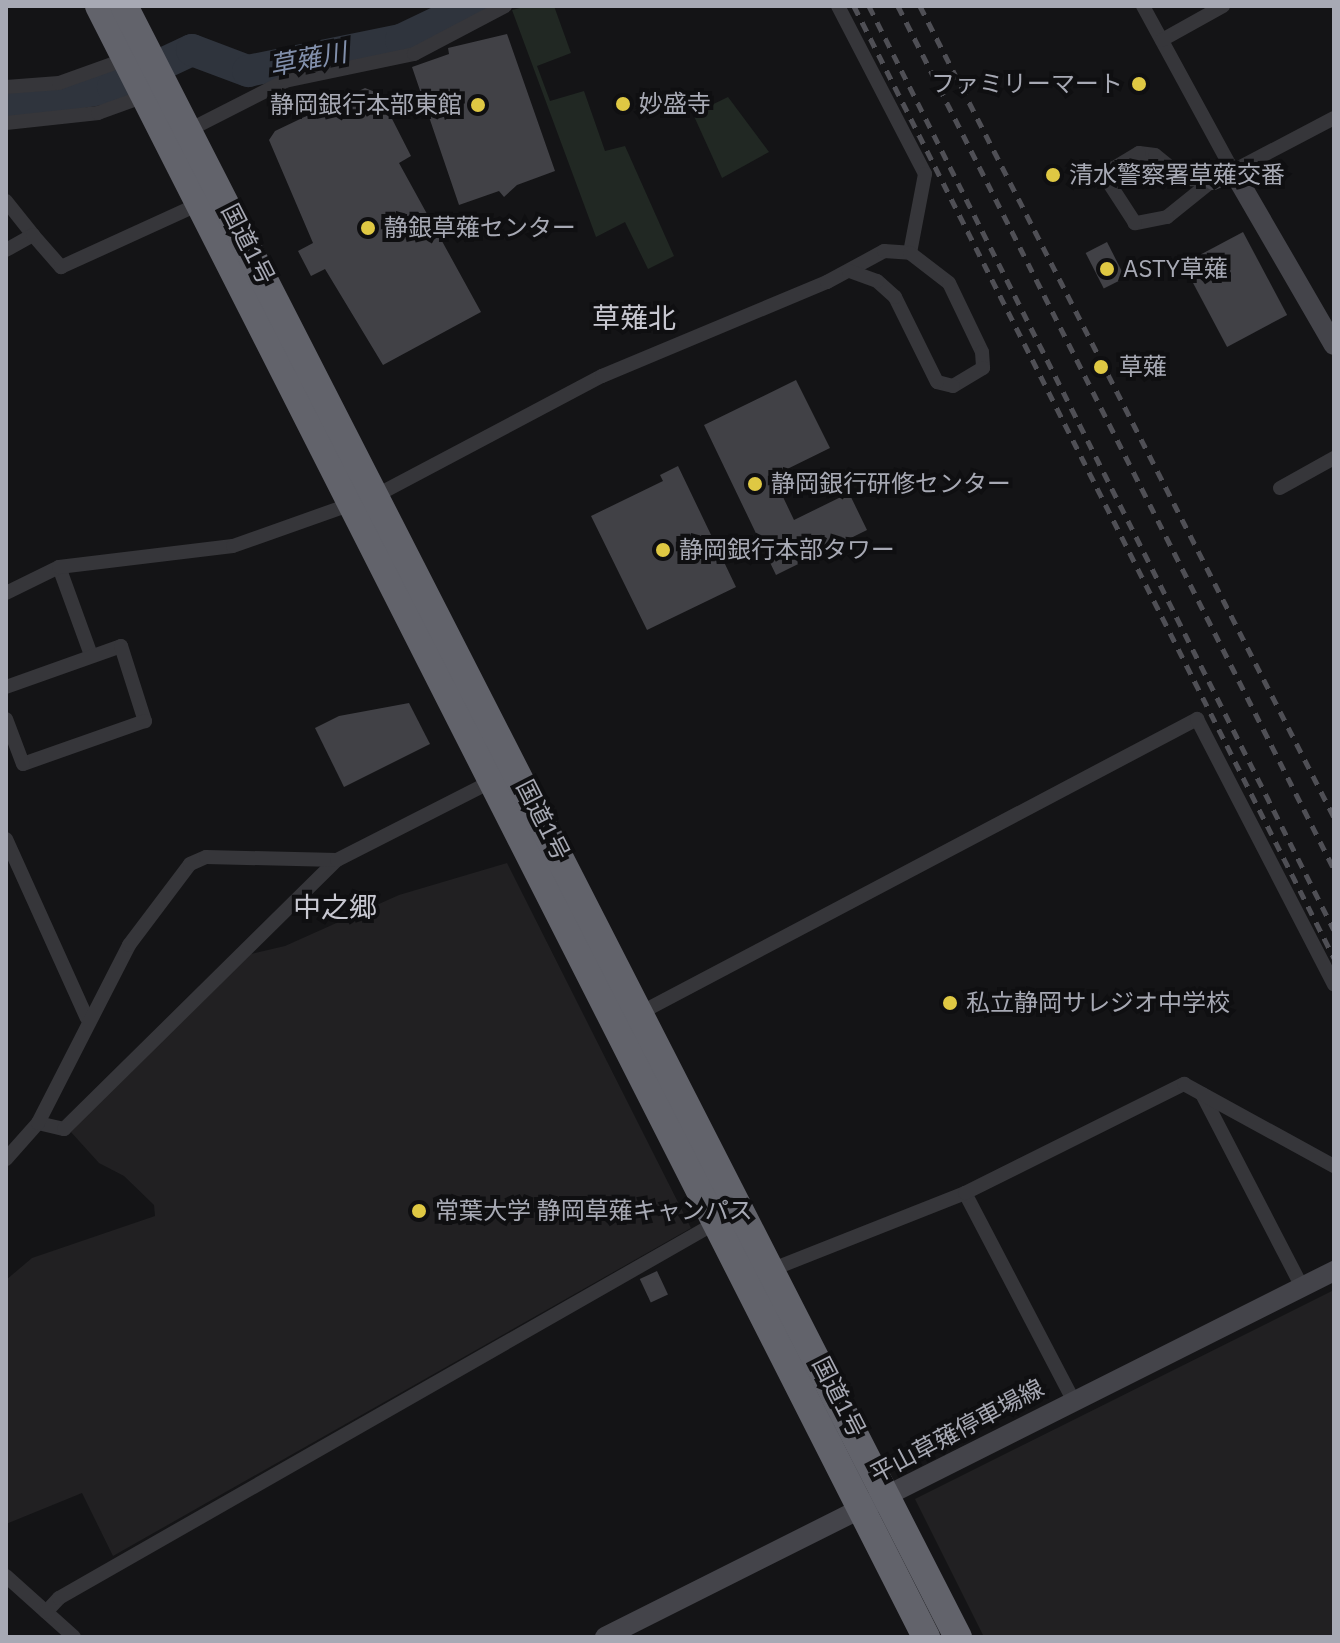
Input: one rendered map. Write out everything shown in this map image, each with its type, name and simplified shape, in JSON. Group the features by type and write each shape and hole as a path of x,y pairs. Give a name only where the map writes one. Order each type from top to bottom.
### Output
{"highway":[{"name":"国道1号","path":"99,6 926,1637"},
{"name":"国道1号","path":"124,6 742,1207 958,1637"}],"main road":[{"path":"1213,180 1233,171 1334,345"},
{"name":"平山草薙停車場線","path":"605,1637 863,1511 1072,1398 1334,1271"}],"street":[{"path":"189,130 285,81 414,54 504,6"},
{"path":"838,6 925,174 910,253"},
{"path":"1143,6 1233,171 1333,120"},
{"path":"1162,40 1223,6"},
{"path":"6,87 59,83 126,59"},
{"path":"6,123 98,113 145,96"},
{"path":"1139,153 1155,155 1185,179 1213,180 1167,217 1135,223 1109,183 1114,168 1139,153"},
{"path":"6,201 61,267 199,204"},
{"path":"6,250 33,235"},
{"path":"6,593 59,567 233,546 350,502 377,495 602,376 849,271 884,251 910,253 949,283 969,320 983,368 970,381 937,382 895,297 877,281 849,271"},
{"path":"1280,488 1334,458"},
{"path":"59,567 91,655"},
{"path":"6,687 121,646 145,721 23,764 6,719"},
{"path":"642,1012 1197,719 1334,985"},
{"path":"38,1123 64,1129 337,860 490,782"},
{"path":"6,839 87,1018"},
{"path":"6,1159 38,1123 87,1018 129,945 190,864 206,857 337,860"},
{"path":"773,1269 965,1193 1184,1084 1334,1166"},
{"path":"1202,1094 1302,1287"},
{"path":"965,1193 1072,1398"},
{"path":"46,1612 59,1598 742,1207"},
{"path":"6,1576 74,1637"}],"shaded area":[{"path":"528,6 554,6 571,53 537,66 550,101 584,91 605,151 625,146 674,256 648,269 625,222 596,237 512,10"},
{"path":"728,97 769,152 722,178 693,114"},
{"name":"常葉大学 静岡草薙キャンパス","path":"507,863 691,1228 113,1556 82,1493 6,1524 6,1280 32,1258 155,1216 154,1205 124,1176 99,1163 70,1131 251,954 285,946 399,895"},
{"path":"1334,1290 1334,1637 984,1637 915,1499"}],"building":[{"name":"静岡銀行本部東館","path":"507,34 555,171 517,185 504,197 499,191 459,205 412,67 449,54 448,48"},
{"name":"静銀草薙センター","path":"365,88 375,92 381,112 387,109 411,156 399,163 481,312 383,365 325,269 311,276 298,251 313,243 269,140 275,131"},
{"path":"1243,232 1287,315 1227,347 1183,264"},
{"name":"ASTY草薙","path":"1107,242 1125,278 1104,289 1086,253"},
{"name":"静岡銀行研修センター","path":"796,380 830,448 773,476 794,520 849,493 867,530 776,575 704,425"},
{"name":"静岡銀行本部タワー","path":"678,466 736,587 647,630 591,516 663,481 660,475"},
{"path":"409,703 430,744 344,787 315,728 339,716"},
{"path":"657,1271 668,1295 651,1303 640,1279"}],"waterway":[{"name":"草薙川","path":"6,105 113,87 192,50 248,71 401,40 472,6"}],"railway":[{"path":"854,6 1334,958"},
{"path":"869,6 1334,930"},
{"path":"898,6 1334,869"},
{"path":"920,6 1334,817"}],"place":[{"name":"ファミリーマート","path":"1139,84"},
{"name":"妙盛寺","path":"623,104"},
{"name":"静岡銀行本部東館","path":"478,105"},
{"name":"清水警察署草薙交番","path":"1053,175"},
{"name":"静銀草薙センター","path":"368,228"},
{"name":"ASTY草薙","path":"1107,269"},
{"name":"草薙","path":"1101,367"},
{"name":"静岡銀行研修センター","path":"755,484"},
{"name":"静岡銀行本部タワー","path":"663,550"},
{"name":"私立静岡サレジオ中学校","path":"950,1003"},
{"name":"常葉大学 静岡草薙キャンパス","path":"419,1211"}],"district":[{"name":"草薙北","path":"634,318"},
{"name":"中之郷","path":"335,907"}]}
